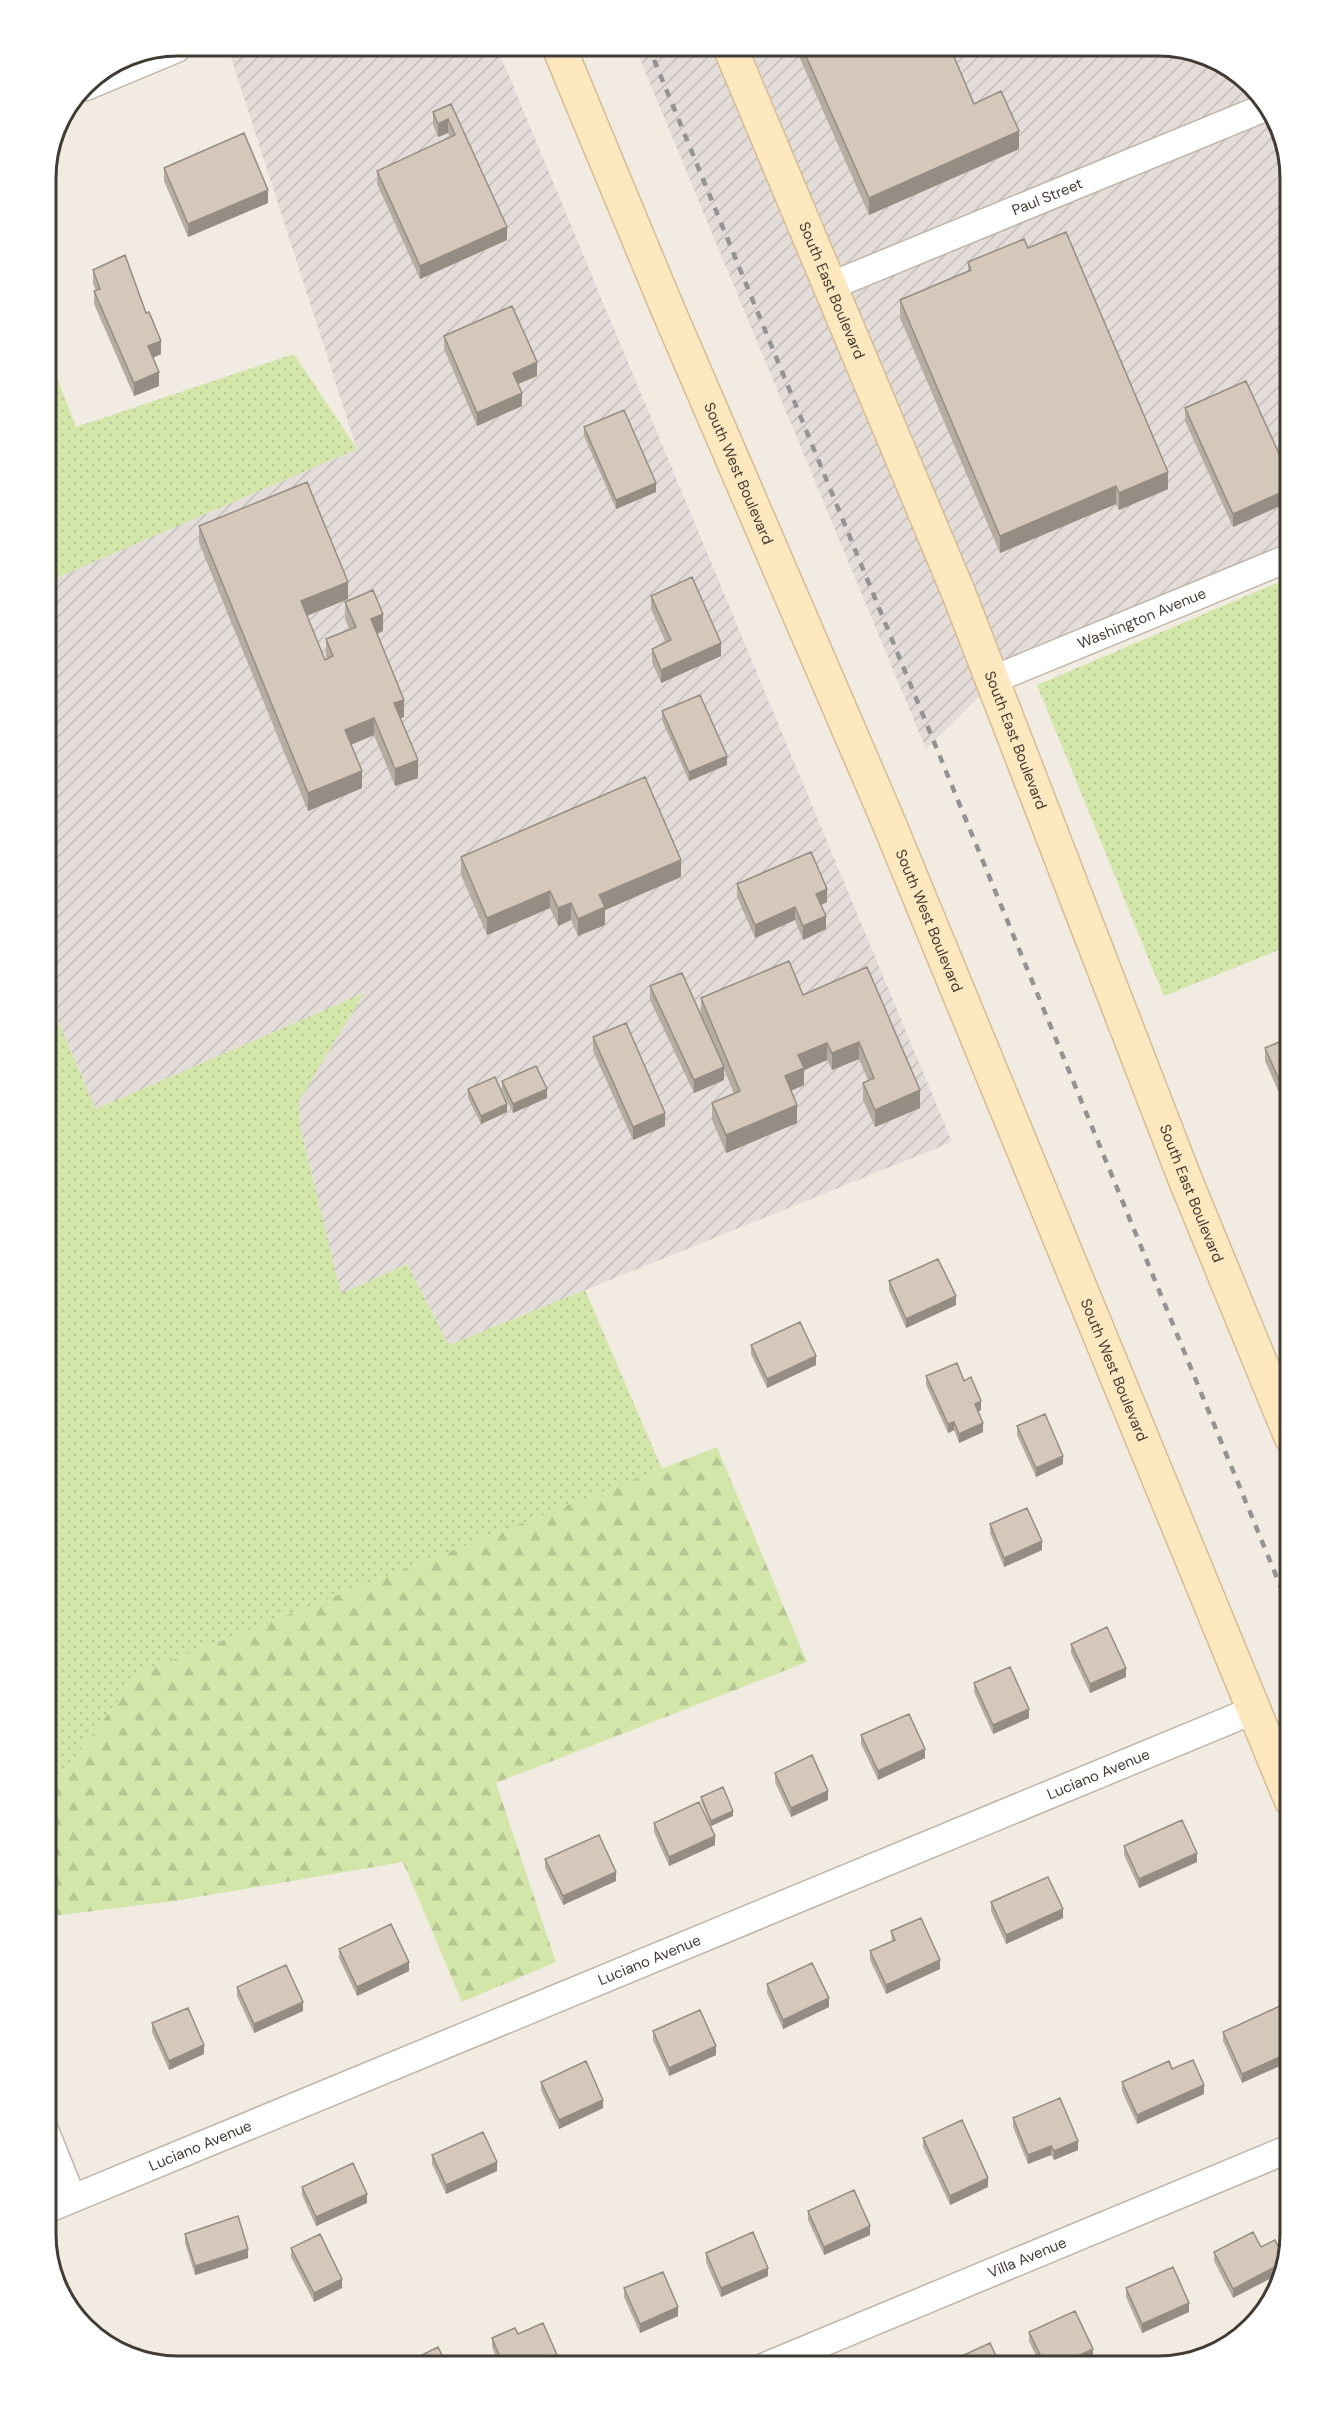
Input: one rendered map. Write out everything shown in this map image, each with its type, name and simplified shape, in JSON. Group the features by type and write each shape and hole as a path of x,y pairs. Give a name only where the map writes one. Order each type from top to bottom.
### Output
{"main road":[{"name":"South West Boulevard","path":"563,56 671,316 886,816 1280,1773"},
{"name":"South East Boulevard","path":"734,56 828,287 959,594 1185,1179 1280,1410"}],"street":[{"name":"Paul Street","path":"828,287 1260,110"},
{"name":"Washington Avenue","path":"992,680 1280,562"},
{"name":"Luciano Avenue","path":"56,2205 1254,1710"},
{"name":"Villa Avenue","path":"790,2356 1280,2153"},
{"path":"56,2158 72,2198"}],"shaded area":[{"path":"231,56 501,56 952,1142 449,1345 407,1264 341,1295 300,1126 299,1101 364,993 96,1109 56,1016 56,578 357,449"},
{"path":"639,56 1166,56 1197,62 1226,76 1250,97 1271,131 1280,170 1280,561 1001,675 926,749"}],"green space":[{"path":"294,354 357,449 56,578 56,375 76,427"},
{"path":"1280,582 1280,949 1164,996 1037,685"},
{"path":"364,993 299,1101 300,1126 341,1294 407,1264 449,1345 585,1290 662,1469 139,1673 56,1782 56,1016 96,1109"},
{"path":"717,1447 807,1662 496,1783 556,1962 462,2002 403,1862 174,1901 56,1916 56,1782 139,1673"}],"building":[{"path":"806,56 954,56 974,104 1001,91 1019,131 869,198"},
{"path":"451,104 507,227 420,266 377,171 455,135 448,119 438,124 433,112"},
{"path":"244,133 268,190 188,224 164,168"},
{"path":"1066,232 1168,472 1119,493 1116,486 1000,536 900,300 971,270 968,262 1024,239 1028,248"},
{"path":"125,255 146,313 149,312 161,341 148,346 159,372 134,383 94,291 100,289 93,270"},
{"path":"512,306 537,362 513,373 522,393 477,413 444,336"},
{"path":"1246,381 1280,456 1280,493 1233,514 1185,408"},
{"path":"624,410 656,483 616,500 584,427"},
{"path":"307,482 348,582 301,601 325,660 333,656 326,639 356,627 345,602 373,590 383,614 371,619 404,700 394,703 418,760 395,769 374,718 345,730 362,771 308,793 199,526"},
{"path":"692,577 721,643 661,670 652,649 671,640 651,596"},
{"path":"700,695 727,756 689,772 662,711"},
{"path":"645,777 681,860 599,895 605,907 578,919 571,903 558,908 550,891 487,918 461,857"},
{"path":"811,852 827,889 816,894 826,916 803,926 795,907 755,925 737,884"},
{"path":"789,961 803,995 867,967 920,1090 875,1110 863,1083 874,1078 859,1042 832,1053 827,1043 798,1055 804,1068 785,1076 797,1105 726,1135 712,1103 740,1091 701,998"},
{"path":"682,973 724,1067 694,1080 650,986"},
{"path":"626,1023 665,1113 633,1127 593,1037"},
{"path":"1280,1042 1280,1082 1265,1048"},
{"path":"536,1066 547,1089 513,1104 502,1081"},
{"path":"495,1077 507,1104 481,1116 468,1089"},
{"path":"938,1259 956,1296 906,1319 889,1281"},
{"path":"800,1322 816,1356 767,1379 751,1345"},
{"path":"957,1363 964,1381 971,1377 981,1401 975,1404 983,1423 959,1434 954,1422 948,1424 926,1376"},
{"path":"1045,1414 1063,1456 1036,1468 1017,1426"},
{"path":"1027,1508 1042,1541 1004,1558 990,1524"},
{"path":"1107,1627 1126,1668 1090,1684 1071,1644"},
{"path":"1010,1667 1029,1709 993,1725 974,1683"},
{"path":"909,1714 925,1749 878,1771 861,1735"},
{"path":"812,1755 828,1791 791,1808 775,1773"},
{"path":"723,1787 733,1811 711,1821 701,1797"},
{"path":"699,1802 715,1836 669,1857 654,1823"},
{"path":"1182,1820 1197,1853 1139,1879 1124,1846"},
{"path":"599,1835 616,1872 563,1896 545,1859"},
{"path":"1048,1877 1063,1909 1006,1935 991,1902"},
{"path":"921,1918 940,1960 886,1985 870,1951 895,1940 891,1931"},
{"path":"391,1924 409,1962 357,1987 339,1949"},
{"path":"812,1963 829,1998 783,2020 767,1984"},
{"path":"286,1965 303,2002 254,2024 237,1987"},
{"path":"1280,2006 1280,2057 1242,2074 1223,2032"},
{"path":"188,2008 204,2045 169,2061 152,2023"},
{"path":"700,2010 716,2046 669,2068 653,2031"},
{"path":"1193,2060 1204,2085 1137,2115 1122,2082 1169,2061 1172,2069"},
{"path":"586,2061 603,2100 559,2120 541,2082"},
{"path":"1060,2098 1078,2141 1054,2151 1051,2146 1028,2155 1013,2118"},
{"path":"962,2120 988,2178 950,2196 923,2138"},
{"path":"483,2132 497,2162 446,2185 432,2155"},
{"path":"353,2163 367,2194 316,2217 302,2187"},
{"path":"854,2190 870,2226 824,2247 808,2211"},
{"path":"238,2216 248,2249 195,2266 185,2234"},
{"path":"753,2232 768,2268 721,2288 706,2253"},
{"path":"1253,2232 1261,2247 1275,2240 1279,2248 1276,2266 1233,2289 1214,2252"},
{"path":"320,2234 342,2279 314,2293 291,2248"},
{"path":"1173,2267 1189,2303 1142,2324 1126,2288"},
{"path":"663,2272 678,2307 640,2324 624,2288"},
{"path":"1075,2311 1093,2349 1078,2356 1041,2356 1029,2332"},
{"path":"543,2323 558,2356 499,2356 492,2338 515,2328 518,2334"},
{"path":"990,2343 996,2356 962,2356"},
{"path":"438,2347 442,2356 420,2356"}],"railway":[{"path":"653,56 1280,1585"}]}
